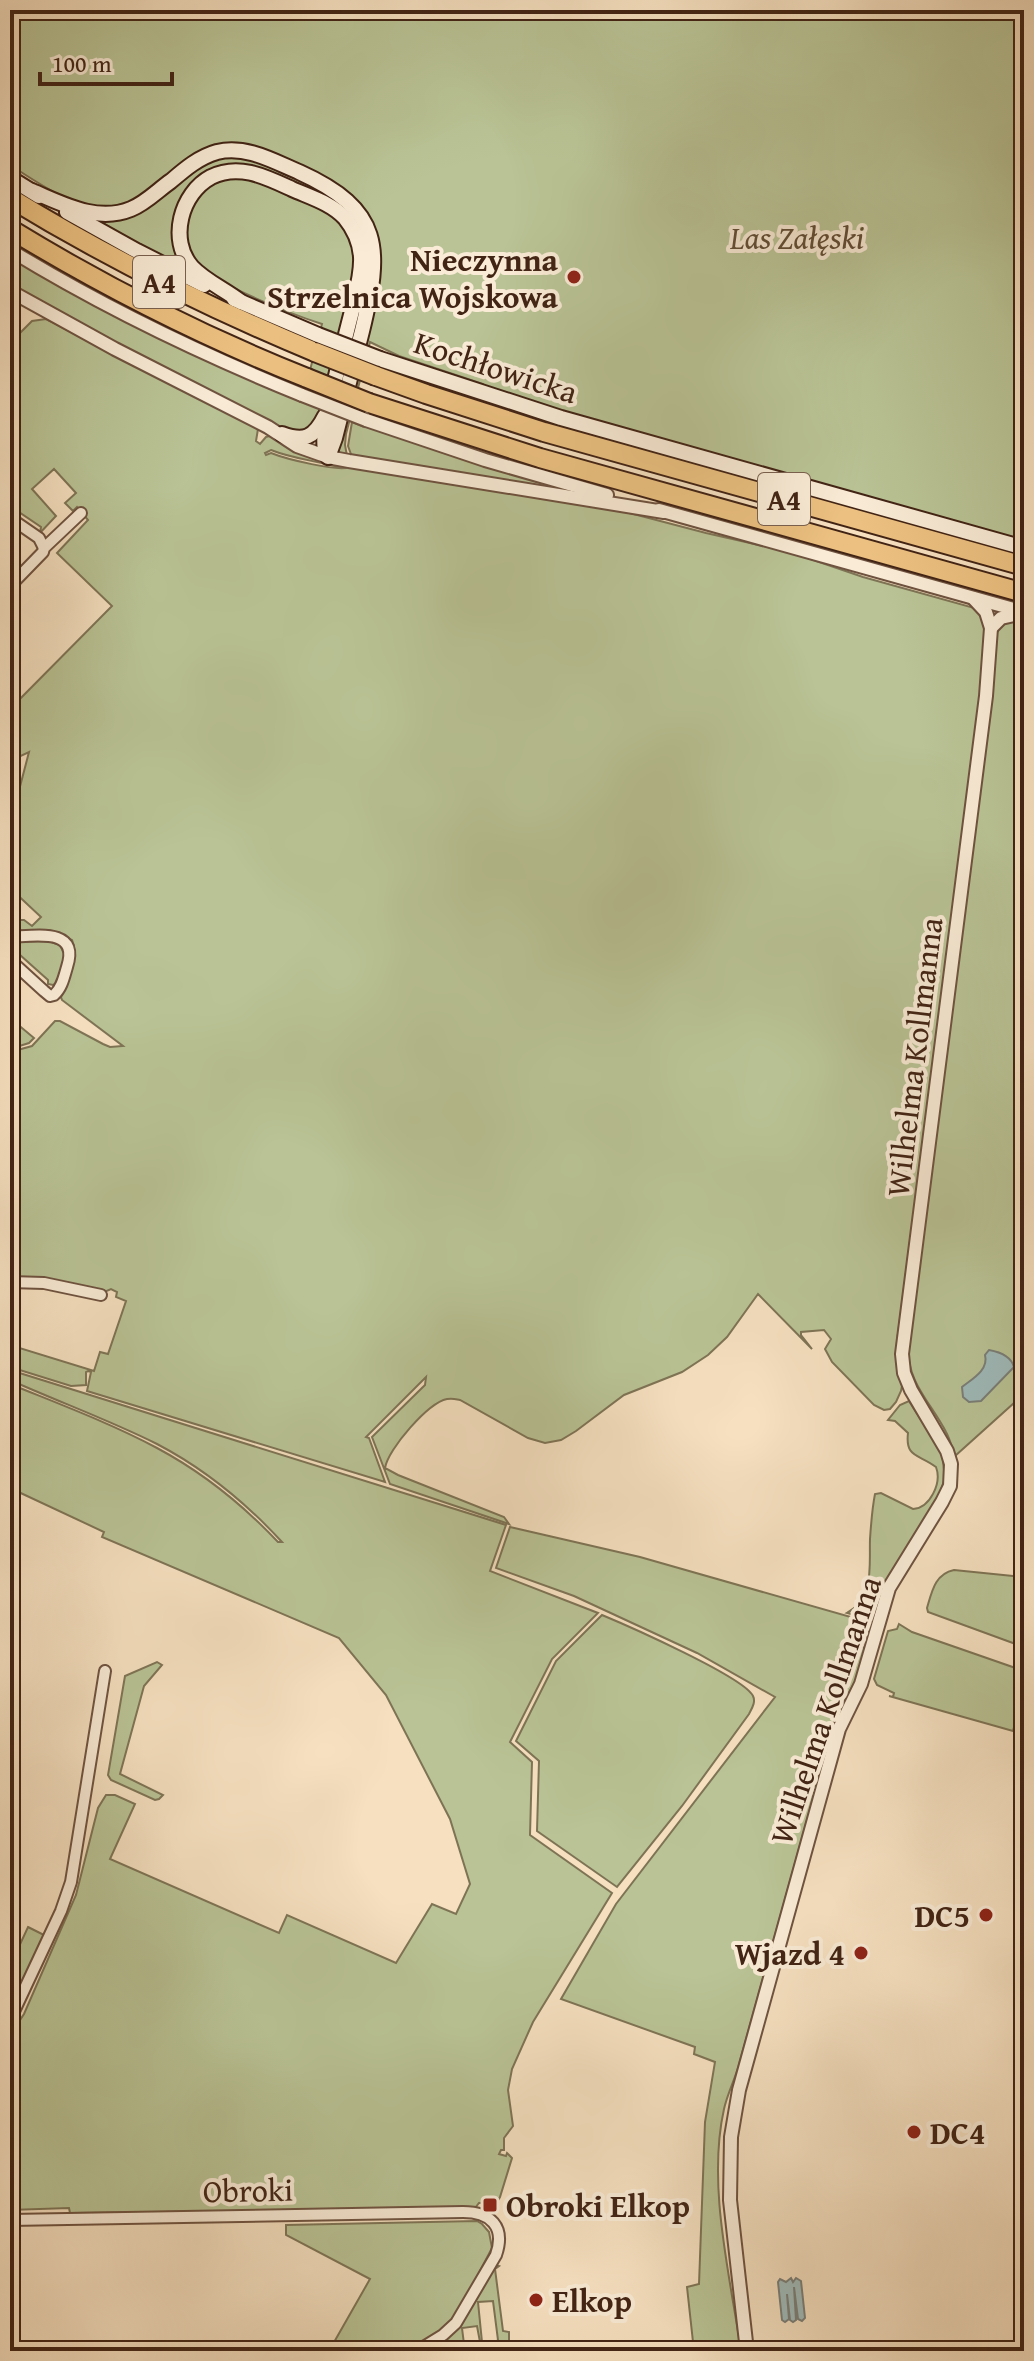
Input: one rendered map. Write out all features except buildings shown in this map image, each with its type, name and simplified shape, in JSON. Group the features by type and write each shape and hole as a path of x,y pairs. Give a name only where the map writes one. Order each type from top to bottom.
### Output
{"highway":[{"name":"A4","path":"10,198 94,248 236,319 378,367 471,409 1024,566"},
{"name":"A4","path":"10,229 75,268 255,357 304,387 367,411 1024,593"}],"main road":[{"path":"32,191 88,213 117,213 144,202 206,155 236,150 262,156 322,183 346,199 362,218 371,236 374,271 346,395 328,457"},
{"path":"241,302 198,272 184,255 179,232 180,218 186,202 199,186 210,177 222,173 250,172 265,176 343,215 358,240 360,274 328,408 324,444 328,457"},
{"path":"10,178 137,251 241,302 316,344"},
{"name":"Kochłowicka","path":"378,367 1024,548"},
{"path":"282,434 301,439 312,435 328,408"}],"street":[{"path":"10,250 84,293 215,358 304,387"},
{"path":"10,291 115,349 282,434 297,446 328,457 664,512"},
{"path":"367,411 499,464 1024,612"},
{"path":"10,586 81,513"},
{"path":"10,518 39,538 44,548"},
{"path":"973,598 986,612 991,628 1001,618 1024,612"},
{"name":"Wilhelma Kollmanna","path":"747,2351 731,2208 730,2152 734,2113 835,1742 844,1716 861,1684 890,1586 942,1502 951,1480 947,1451 908,1384 902,1349 982,731 991,628"},
{"path":"10,937 54,936 68,945 70,952 61,986 50,996 10,960"},
{"path":"10,1282 44,1283 101,1295"},
{"path":"10,2020 58,1919 71,1882 105,1671"},
{"name":"Obroki","path":"10,2220 463,2212 487,2215 497,2229 499,2243 496,2255 456,2323 417,2351"}],"green space":[{"name":"Las Załęski","path":"10,10 1024,10 1024,543 630,433 484,387 483,384 399,356 370,342 346,434 347,456 339,453 337,450 379,279 380,257 362,210 229,146 167,184 117,207 93,208 56,193 10,165"},
{"path":"235,155 273,165 327,192 351,212 366,239 369,276 331,437 368,269 364,239 346,213 312,191 265,171 241,166 214,171 192,186 178,210 175,237 186,271 91,221 134,213 148,206 204,163"},
{"path":"224,178 254,179 323,209 338,219 352,239 355,262 350,290 315,427 291,434 10,286 10,256 302,401 322,324 234,288 203,269 189,251 186,228 189,211 201,194"},
{"path":"46,319 258,429 256,441 260,444 273,435 346,464 342,468 351,465 622,511 790,552 863,577 978,609 985,621 981,698 897,1341 896,1361 902,1386 890,1409 884,1410 874,1405 832,1362 825,1349 831,1339 824,1330 801,1332 812,1349 758,1294 727,1337 708,1355 682,1372 624,1395 561,1440 545,1443 528,1438 454,1399 439,1402 420,1418 393,1450 385,1468 504,1517 509,1524 390,1484 372,1437 425,1385 426,1377 366,1437 385,1482 87,1391 91,1372 88,1371 86,1385 71,1386 10,1367 10,1345 94,1371 100,1352 108,1354 126,1301 116,1297 117,1292 111,1289 102,1293 10,1279 10,1052 32,1046 55,1021 110,1047 123,1046 62,1000 74,961 72,940 49,930 10,931 10,924 18,920 32,926 41,917 10,888 10,825 29,752 10,761 10,709 112,606 57,553 88,520 77,507 73,511 65,503 76,493 54,469 32,489 56,516 40,533 41,527 10,506 10,476 16,441 11,439 10,423 10,343 32,321","holes":["271,450 342,468 271,453 266,455 265,453"]},
{"path":"352,422 565,490 352,457 348,446"},
{"path":"1014,619 1024,622 1024,1394 955,1456 946,1432 911,1371 908,1347 996,631 1001,623"},
{"path":"48,941 60,945 66,958 53,985 48,984 48,980 10,946 10,942"},
{"path":"10,1018 34,1038 29,1043 10,1049"},
{"path":"10,1370 506,1525 490,1571 598,1613 552,1659 510,1742 532,1762 530,1835 612,1893 533,2022 512,2069 508,2090 513,2126 504,2138 504,2150 499,2154 506,2156 507,2153 512,2158 497,2202 479,2203 475,2208 70,2213 69,2208 10,2210 10,2035 24,2014 76,1895 98,1808 106,1795 115,1795 135,1804 110,1859 279,1933 287,1915 396,1963 432,1904 456,1914 470,1884 450,1819 386,1695 339,1638 102,1537 104,1532 10,1488 10,1384 103,1422 174,1457 221,1490 278,1542 282,1542 239,1501 191,1464 139,1435 10,1380"},
{"path":"909,1401 942,1453 945,1478 939,1495 882,1588 877,1603 871,1604 862,1617 847,1613 862,1599 869,1580 875,1494 881,1493 913,1509 925,1504 936,1487 936,1467 914,1454 909,1447 908,1433 895,1421 888,1420 900,1405"},
{"path":"510,1527 640,1557 861,1620 869,1617 876,1606 862,1646 865,1649 857,1678 835,1719 724,2109 719,2138 719,2199 741,2351 694,2351 687,2287 699,2284 705,2122 715,2062 694,2054 695,2047 561,1999 616,1904 775,1697 697,1653 574,1596 496,1568"},
{"path":"954,1570 1024,1577 1024,1647 928,1612 935,1584 942,1575"},
{"path":"602,1615 708,1665 745,1687 754,1700 749,1714 682,1806 617,1887 537,1831 539,1761 516,1741 556,1661"},
{"path":"899,1624 912,1632 1024,1671 1024,1718 1017,1716 1013,1731 889,1696 893,1697 894,1693 877,1685 874,1679 888,1631 897,1629"},
{"path":"157,1662 162,1665 144,1686 120,1774 163,1795 155,1800 111,1780 108,1775 125,1676"},
{"path":"28,1927 44,1935 10,2007 10,1966"},
{"path":"477,2221 489,2232 492,2248 461,2307 444,2329 411,2351 329,2351 370,2279 286,2235 286,2225"},
{"path":"496,2265 499,2266 495,2269 503,2331 509,2332 509,2341 494,2343 498,2340 493,2301 478,2302 482,2342 487,2342 486,2345 475,2345 480,2342 477,2326 462,2328 464,2344 469,2344 468,2348 445,2350 442,2345 445,2339 464,2319"}],"water":[{"path":"989,1350 1004,1355 1014,1367 981,1401 969,1402 963,1397 962,1387 982,1370"},
{"path":"791,2278 793,2282 796,2278 801,2281 805,2318 802,2321 798,2319 794,2287 796,2320 790,2320 787,2294 789,2319 785,2322 782,2320 778,2282"}],"place":[{"name":"Nieczynna Strzelnica Wojskowa","path":"574,277"},
{"name":"DC5","path":"986,1915"},
{"name":"Wjazd 4","path":"861,1953"},
{"name":"DC4","path":"914,2132"},
{"name":"Obroki Elkop","path":"490,2205"},
{"name":"Elkop","path":"536,2300"}]}
